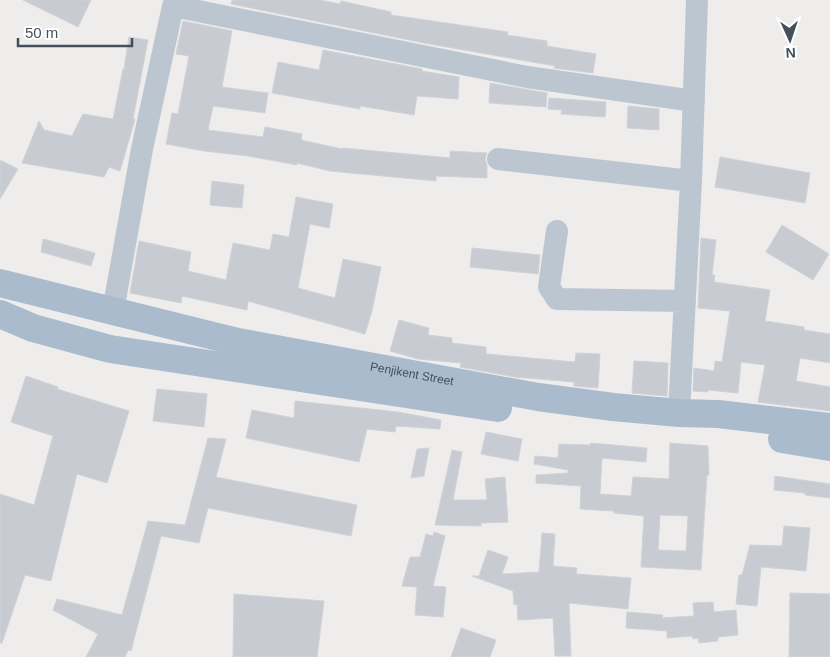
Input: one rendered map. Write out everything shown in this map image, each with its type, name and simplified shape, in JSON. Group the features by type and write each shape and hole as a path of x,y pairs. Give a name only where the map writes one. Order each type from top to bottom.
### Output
{"main road":[{"name":"Penjikent Street","path":"0,283 238,342 538,397 613,407 679,413 718,414 830,427"},
{"path":"33,328 42,294"},
{"name":"Penjikent Street","path":"0,314 33,328 110,350 598,423 742,434 830,447"}],"street":[{"path":"679,413 698,0"},
{"path":"113,311 142,149 173,6 527,77 694,101"},
{"path":"498,159 691,181"},
{"path":"557,232 549,287 557,299 685,301"}],"building":[{"path":"23,0 91,0 78,27"},
{"path":"232,0 320,0 340,4 341,1 391,12 391,15 508,32 507,35 547,41 547,46 596,54 593,73 554,68 555,66 424,43 231,4"},
{"path":"183,21 232,31 222,87 268,93 265,113 213,106 208,130 263,137 265,127 302,134 301,140 342,149 450,158 450,151 487,153 485,158 487,178 436,176 436,181 330,171 297,163 297,165 166,144 172,113 178,114 189,56 176,54"},
{"path":"129,37 148,40 133,119 135,119 120,171 109,167 104,177 22,163 39,121 44,130 72,136 83,114 113,119"},
{"path":"323,50 459,77 458,99 417,96 414,115 360,106 360,109 272,93 278,62 319,70"},
{"path":"490,83 547,93 546,107 489,103"},
{"path":"549,98 606,102 605,117 561,114 562,110 548,109"},
{"path":"628,106 659,109 659,130 627,128"},
{"path":"720,157 810,173 805,203 715,187"},
{"path":"0,160 18,169 0,199"},
{"path":"212,181 244,185 242,208 210,205"},
{"path":"296,197 333,204 329,228 310,224 298,288 335,298 343,259 381,267 365,334 248,301 247,310 182,296 181,303 130,293 139,241 191,252 188,271 226,280 233,243 270,250 273,234 289,237"},
{"path":"782,225 829,254 813,280 766,252"},
{"path":"701,238 716,240 712,275 715,275 714,282 770,290 765,321 804,327 804,330 830,334 830,363 800,358 796,381 830,387 830,411 758,402 765,365 741,362 738,393 708,390 708,392 693,391 694,368 714,371 715,361 722,362 730,311 698,308"},
{"path":"43,239 95,253 91,266 41,252"},
{"path":"472,248 540,255 538,274 470,267"},
{"path":"399,320 429,328 428,335 452,338 452,343 486,347 486,354 575,362 576,353 600,354 598,388 574,386 574,382 515,377 460,367 461,363 418,359 390,351"},
{"path":"634,361 668,363 667,396 632,393"},
{"path":"26,376 58,387 57,389 129,411 107,483 77,474 51,581 25,575 2,643 0,643 0,494 34,505 53,436 11,422"},
{"path":"157,389 207,394 204,427 153,421"},
{"path":"295,401 398,412 441,420 440,429 396,426 395,432 367,429 359,462 246,438 252,410 294,418"},
{"path":"486,432 522,439 518,461 481,454"},
{"path":"208,438 226,439 216,477 357,505 351,536 208,508 199,543 161,536 131,651 128,650 125,657 86,657 98,634 53,610 57,599 122,615 148,521 185,525"},
{"path":"591,443 647,448 646,462 602,458 600,494 631,496 633,477 669,479 670,443 708,446 709,475 707,475 701,570 641,567 644,516 614,513 614,511 580,509 581,486 536,483 536,475 568,473 568,470 534,464 535,456 558,458 559,444 590,445","holes":["660,515 688,516 686,551 658,550"]},
{"path":"429,448 424,476 411,478 417,449"},
{"path":"452,450 462,452 453,500 487,500 485,479 505,477 508,522 481,523 481,526 435,525"},
{"path":"775,476 830,484 830,498 774,490"},
{"path":"784,526 810,528 806,571 761,567 757,606 736,604 739,575 742,575 750,545 782,546"},
{"path":"434,532 445,536 433,586 446,587 443,617 415,615 417,587 402,586 410,557 420,557 426,534 433,536"},
{"path":"542,533 555,534 553,566 577,568 576,574 631,578 628,609 569,603 571,656 555,656 553,618 518,620 517,604 514,605 513,591 472,576 479,576 488,550 508,557 502,574 539,572"},
{"path":"790,593 830,594 830,657 789,657"},
{"path":"234,594 324,601 317,657 233,657"},
{"path":"713,602 714,612 736,610 738,635 718,637 718,641 699,643 698,638 693,639 692,636 667,638 667,631 626,628 627,612 663,615 662,618 694,616 693,603"},
{"path":"461,628 496,640 490,657 451,657"}]}
